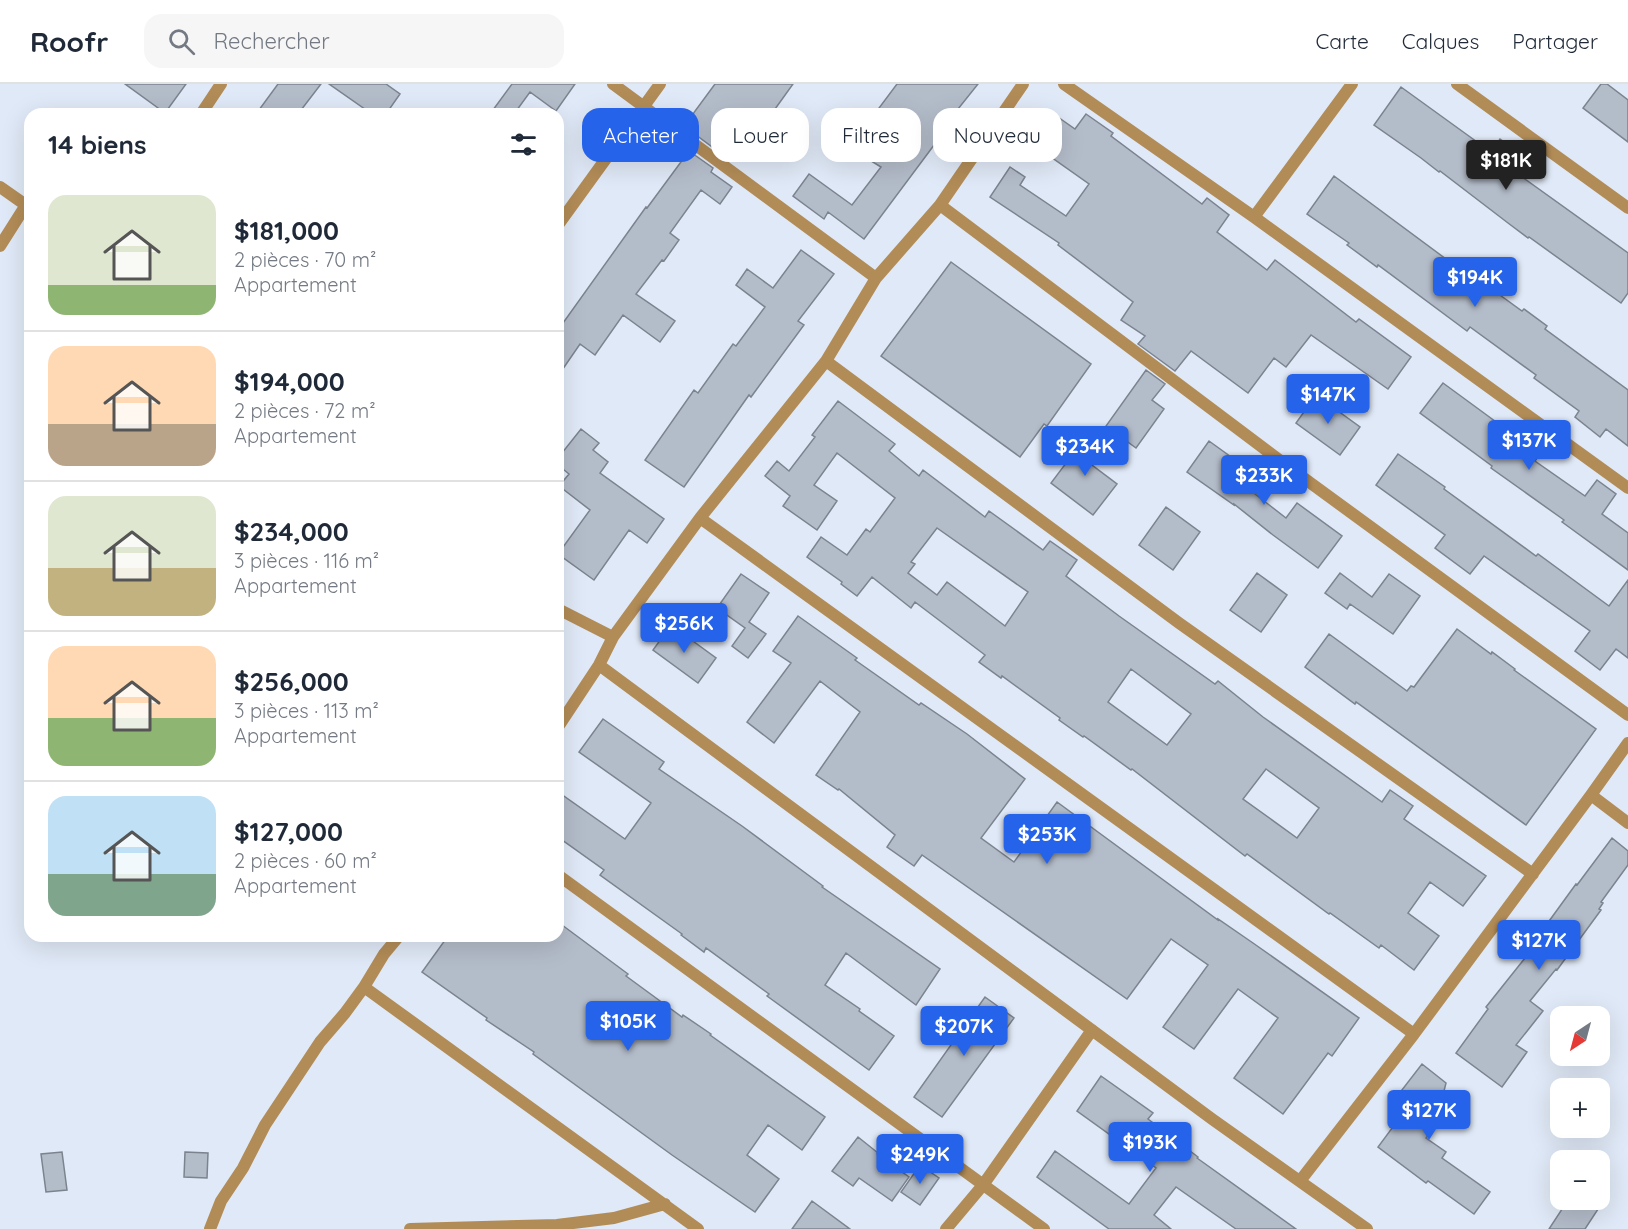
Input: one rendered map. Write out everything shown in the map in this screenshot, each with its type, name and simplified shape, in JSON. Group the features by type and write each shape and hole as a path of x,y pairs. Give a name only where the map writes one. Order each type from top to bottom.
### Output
{"street":[{"path":"205,108 221,84"},
{"path":"613,84 876,278"},
{"path":"564,217 660,84"},
{"path":"564,718 600,665 613,637 700,518 826,361 876,278 940,205 1023,84"},
{"path":"1064,84 1628,488"},
{"path":"1254,218 1352,84"},
{"path":"1457,84 1628,208"},
{"path":"0,187 24,203"},
{"path":"940,205 1290,468 1628,715"},
{"path":"0,246 24,212"},
{"path":"826,361 1179,623 1533,874"},
{"path":"700,518 1414,1034"},
{"path":"564,612 613,637"},
{"path":"600,665 1212,1119 1367,1229"},
{"path":"1300,1181 1414,1034 1628,743"},
{"path":"1591,795 1628,823"},
{"path":"564,879 1044,1229"},
{"path":"210,1229 221,1201 243,1168 265,1125 320,1042 345,1013 394,942"},
{"path":"364,987 698,1229"},
{"path":"946,1229 983,1185 1092,1030"},
{"path":"410,1229 557,1226 614,1218 664,1204"}],"building":[{"path":"125,84 186,84 169,108 158,108"},
{"path":"278,84 321,84 303,108 260,108"},
{"path":"329,84 386,84 400,94 390,108 363,108"},
{"path":"512,84 575,84 558,108 552,108 530,92 518,108 494,108"},
{"path":"715,84 793,84 776,108 711,108 711,146 699,137 697,108"},
{"path":"897,84 978,84 959,108 933,108 933,146 864,239 828,212 824,219 793,196 809,174 852,205 881,167 873,162 921,162 921,108 879,108"},
{"path":"1601,84 1607,84 1628,100 1628,142 1583,108"},
{"path":"1401,87 1491,152 1500,139 1524,157 1515,172 1628,253 1628,293 1621,303 1374,125"},
{"path":"1086,114 1113,133 1111,136 1202,204 1207,198 1229,215 1217,232 1267,270 1275,260 1356,322 1359,319 1411,357 1388,389 1311,335 1286,367 1274,358 1248,393 1191,351 1175,371 1138,344 1145,336 1121,320 1133,302 1058,245 1059,243 990,197 1010,167 1025,177 1020,185 1066,216 1089,184 1058,162 1062,162 1062,120 1075,129"},
{"path":"699,158 713,168 711,172 732,187 720,204 701,190 670,233 679,240 636,294 675,321 660,342 623,315 595,355 580,344 564,367 564,322 681,162 699,162"},
{"path":"1334,176 1473,279 1475,277 1522,311 1524,309 1547,326 1545,329 1628,390 1628,446 1606,429 1600,437 1575,417 1579,411 1534,378 1536,375 1470,327 1467,331 1307,214"},
{"path":"801,250 834,274 798,321 804,325 751,397 749,395 684,487 645,460 694,390 698,393 733,344 736,346 765,307 736,285 747,269 773,288"},
{"path":"951,262 1091,364 1047,426 1044,424 1020,457 881,356"},
{"path":"1146,370 1165,384 1152,400 1164,409 1136,448 1106,426"},
{"path":"1443,383 1514,435 1520,428 1545,446 1535,461 1585,496 1597,480 1616,494 1602,514 1628,533 1628,570 1420,413"},
{"path":"1316,395 1360,427 1340,455 1296,423"},
{"path":"838,401 895,444 889,451 919,476 923,470 985,517 989,511 1043,550 1050,541 1077,560 1066,576 1119,616 1215,684 1218,681 1263,717 1382,802 1390,790 1413,806 1404,819 1486,876 1463,906 1430,882 1408,913 1439,936 1414,970 1381,945 1379,948 1247,854 1245,856 1132,769 1083,737 1002,676 1001,678 979,662 985,655 915,602 911,608 872,577 857,596 841,584 842,582 807,557 821,537 847,555 866,529 870,532 895,498 837,453 814,485 837,501 817,530 783,506 790,496 765,476 777,461 789,471 815,437 812,435","holes":["937,528 1028,592 1005,626 947,582 937,595 908,573 915,564 911,562","1131,669 1191,714 1167,745 1108,702","1266,769 1319,808 1297,838 1243,799"]},
{"path":"581,429 599,443 593,450 608,462 600,473 664,519 647,543 629,530 594,580 564,558 564,546 590,510 564,490 564,480 569,474 564,470 564,450"},
{"path":"1088,434 1105,445 1092,465 1117,484 1093,515 1051,483"},
{"path":"1209,441 1256,475 1246,487 1286,518 1297,503 1342,536 1318,568 1234,504 1187,472"},
{"path":"1398,454 1536,556 1538,554 1609,606 1628,580 1628,658 1616,649 1600,670 1575,651 1590,631 1484,556 1470,574 1435,548 1445,535 1376,485"},
{"path":"1166,507 1200,532 1173,570 1139,545"},
{"path":"1257,573 1287,595 1261,632 1230,610"},
{"path":"1340,573 1372,597 1389,574 1420,596 1393,634 1350,604 1347,609 1325,593"},
{"path":"741,574 769,593 749,622 766,634 748,658 732,646 745,628 717,608"},
{"path":"798,616 919,705 921,703 967,734 1025,779 981,838 1014,862 1057,802 1218,920 1359,1018 1332,1056 1328,1053 1283,1114 1234,1078 1278,1018 1238,989 1194,1049 1163,1027 1208,965 1171,939 1127,999 922,855 914,866 887,847 895,835 839,789 816,775 860,712 820,681 774,743 747,722 791,663 773,651"},
{"path":"671,625 716,658 698,683 653,650"},
{"path":"1457,629 1596,729 1526,825 1305,667 1329,634 1407,691 1411,686 1414,687"},
{"path":"603,719 664,762 659,769 940,969 916,1005 846,953 825,985 894,1036 869,1070 767,996 769,994 706,948 704,952 600,875 604,870 564,841 564,796 625,839 651,803 579,752"},
{"path":"1612,838 1628,851 1628,865 1601,902 1603,903 1599,909 1601,910 1557,970 1530,1001 1543,1011 1516,1045 1527,1052 1502,1087 1456,1053 1488,1009 1486,1007 1525,958 1523,957"},
{"path":"564,926 682,1017 683,1015 711,1034 825,1117 802,1150 768,1125 747,1155 779,1179 755,1212 672,1155 422,972 444,942 564,942"},
{"path":"985,997 1014,1018 942,1117 914,1097"},
{"path":"1422,1064 1446,1083 1444,1091 1455,1099 1426,1138 1446,1152 1442,1158 1490,1192 1474,1214 1428,1181 1426,1183 1378,1147 1410,1104 1398,1095"},
{"path":"1101,1076 1153,1113 1148,1119 1197,1158 1296,1229 1236,1229 1176,1187 1154,1215 1171,1229 1109,1229 1037,1177 1055,1151 1129,1204 1156,1168 1077,1111"},
{"path":"858,1137 909,1177 892,1201 859,1178 853,1186 832,1171"},
{"path":"62,1152 67,1190 46,1192 41,1154"},
{"path":"185,1152 208,1153 207,1178 184,1177"},
{"path":"920,1165 939,1178 920,1205 901,1192"},
{"path":"812,1201 850,1229 792,1229"},
{"path":"1561,1210 1597,1210 1585,1229 1549,1229"}]}
